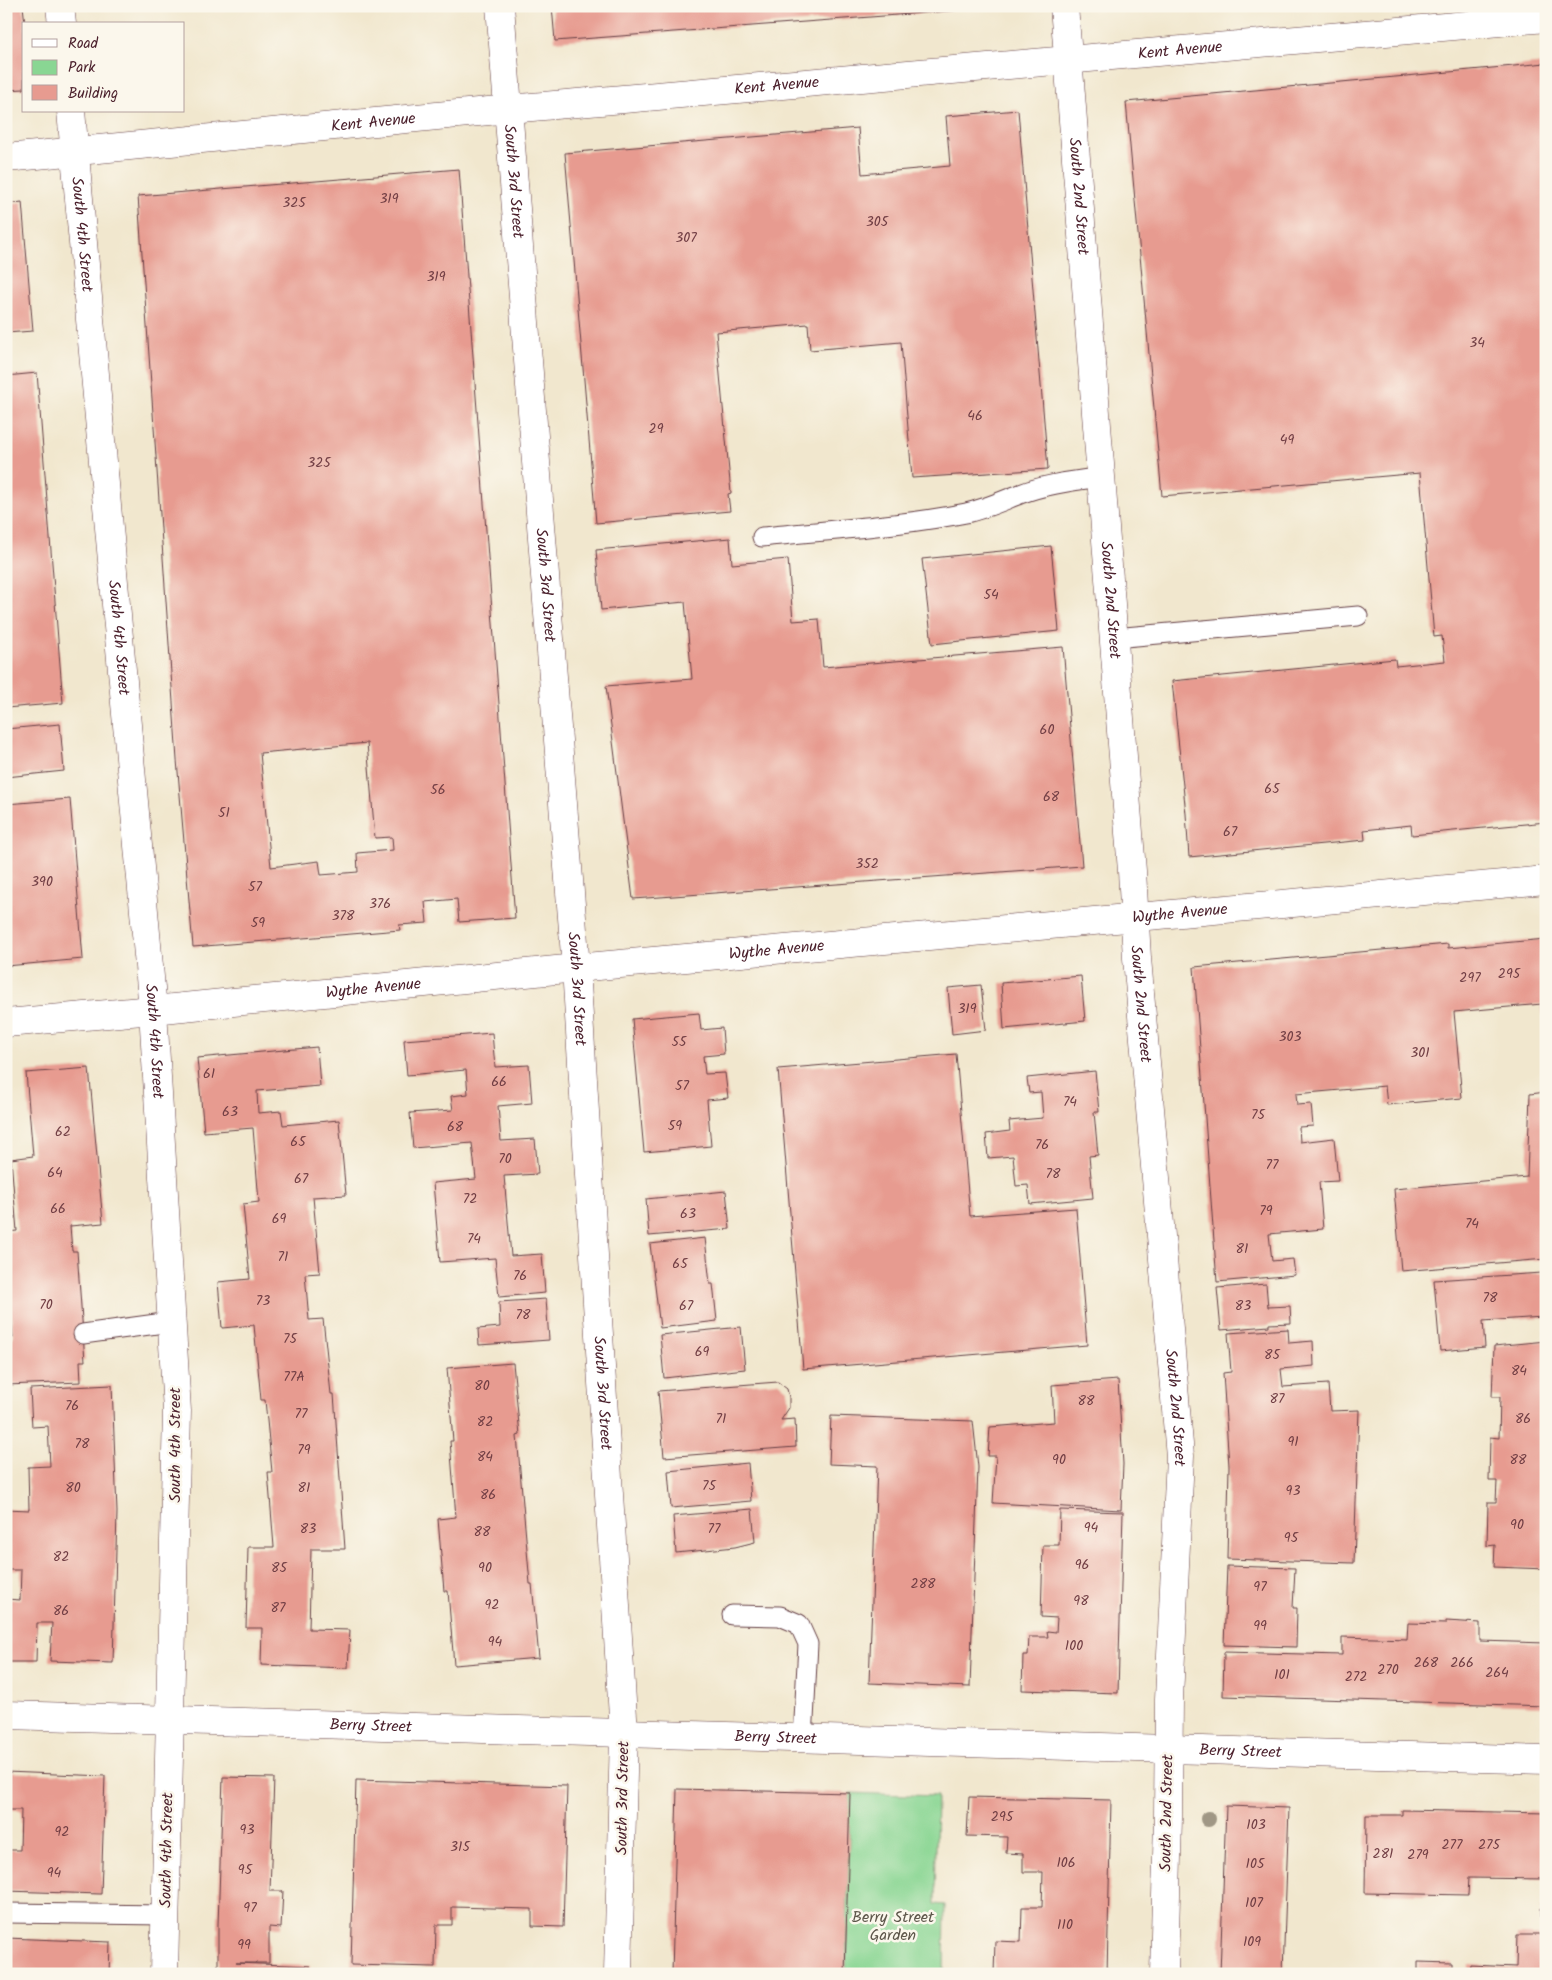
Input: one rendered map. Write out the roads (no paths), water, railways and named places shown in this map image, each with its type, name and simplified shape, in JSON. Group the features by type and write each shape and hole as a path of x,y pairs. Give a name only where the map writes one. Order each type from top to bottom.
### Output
{"street":[{"path":"60,6 62,22"},
{"name":"South 3rd Street","path":"500,6 576,968 624,1733 618,1974"},
{"name":"South 2nd Street","path":"1064,6 1102,477 1137,958 1180,1456 1169,1690 1164,1974"},
{"name":"Kent Avenue","path":"6,158 509,109 1546,18"},
{"name":"South 4th Street","path":"71,112 153,1010 177,1411 164,1974"},
{"name":"Wythe Avenue","path":"6,1023 576,968 1546,880"},
{"name":"Berry Street","path":"6,1715 1546,1760"}],"lane":[{"path":"762,537 940,518 969,513 1049,485 1102,477"},
{"path":"1114,638 1358,616"},
{"path":"83,1334 171,1322"},
{"path":"732,1615 780,1616 799,1624 808,1644 803,1738"},
{"path":"6,1913 166,1914"}],"park label":[{"name":"Berry Street Garden","path":"893,1926"}]}
